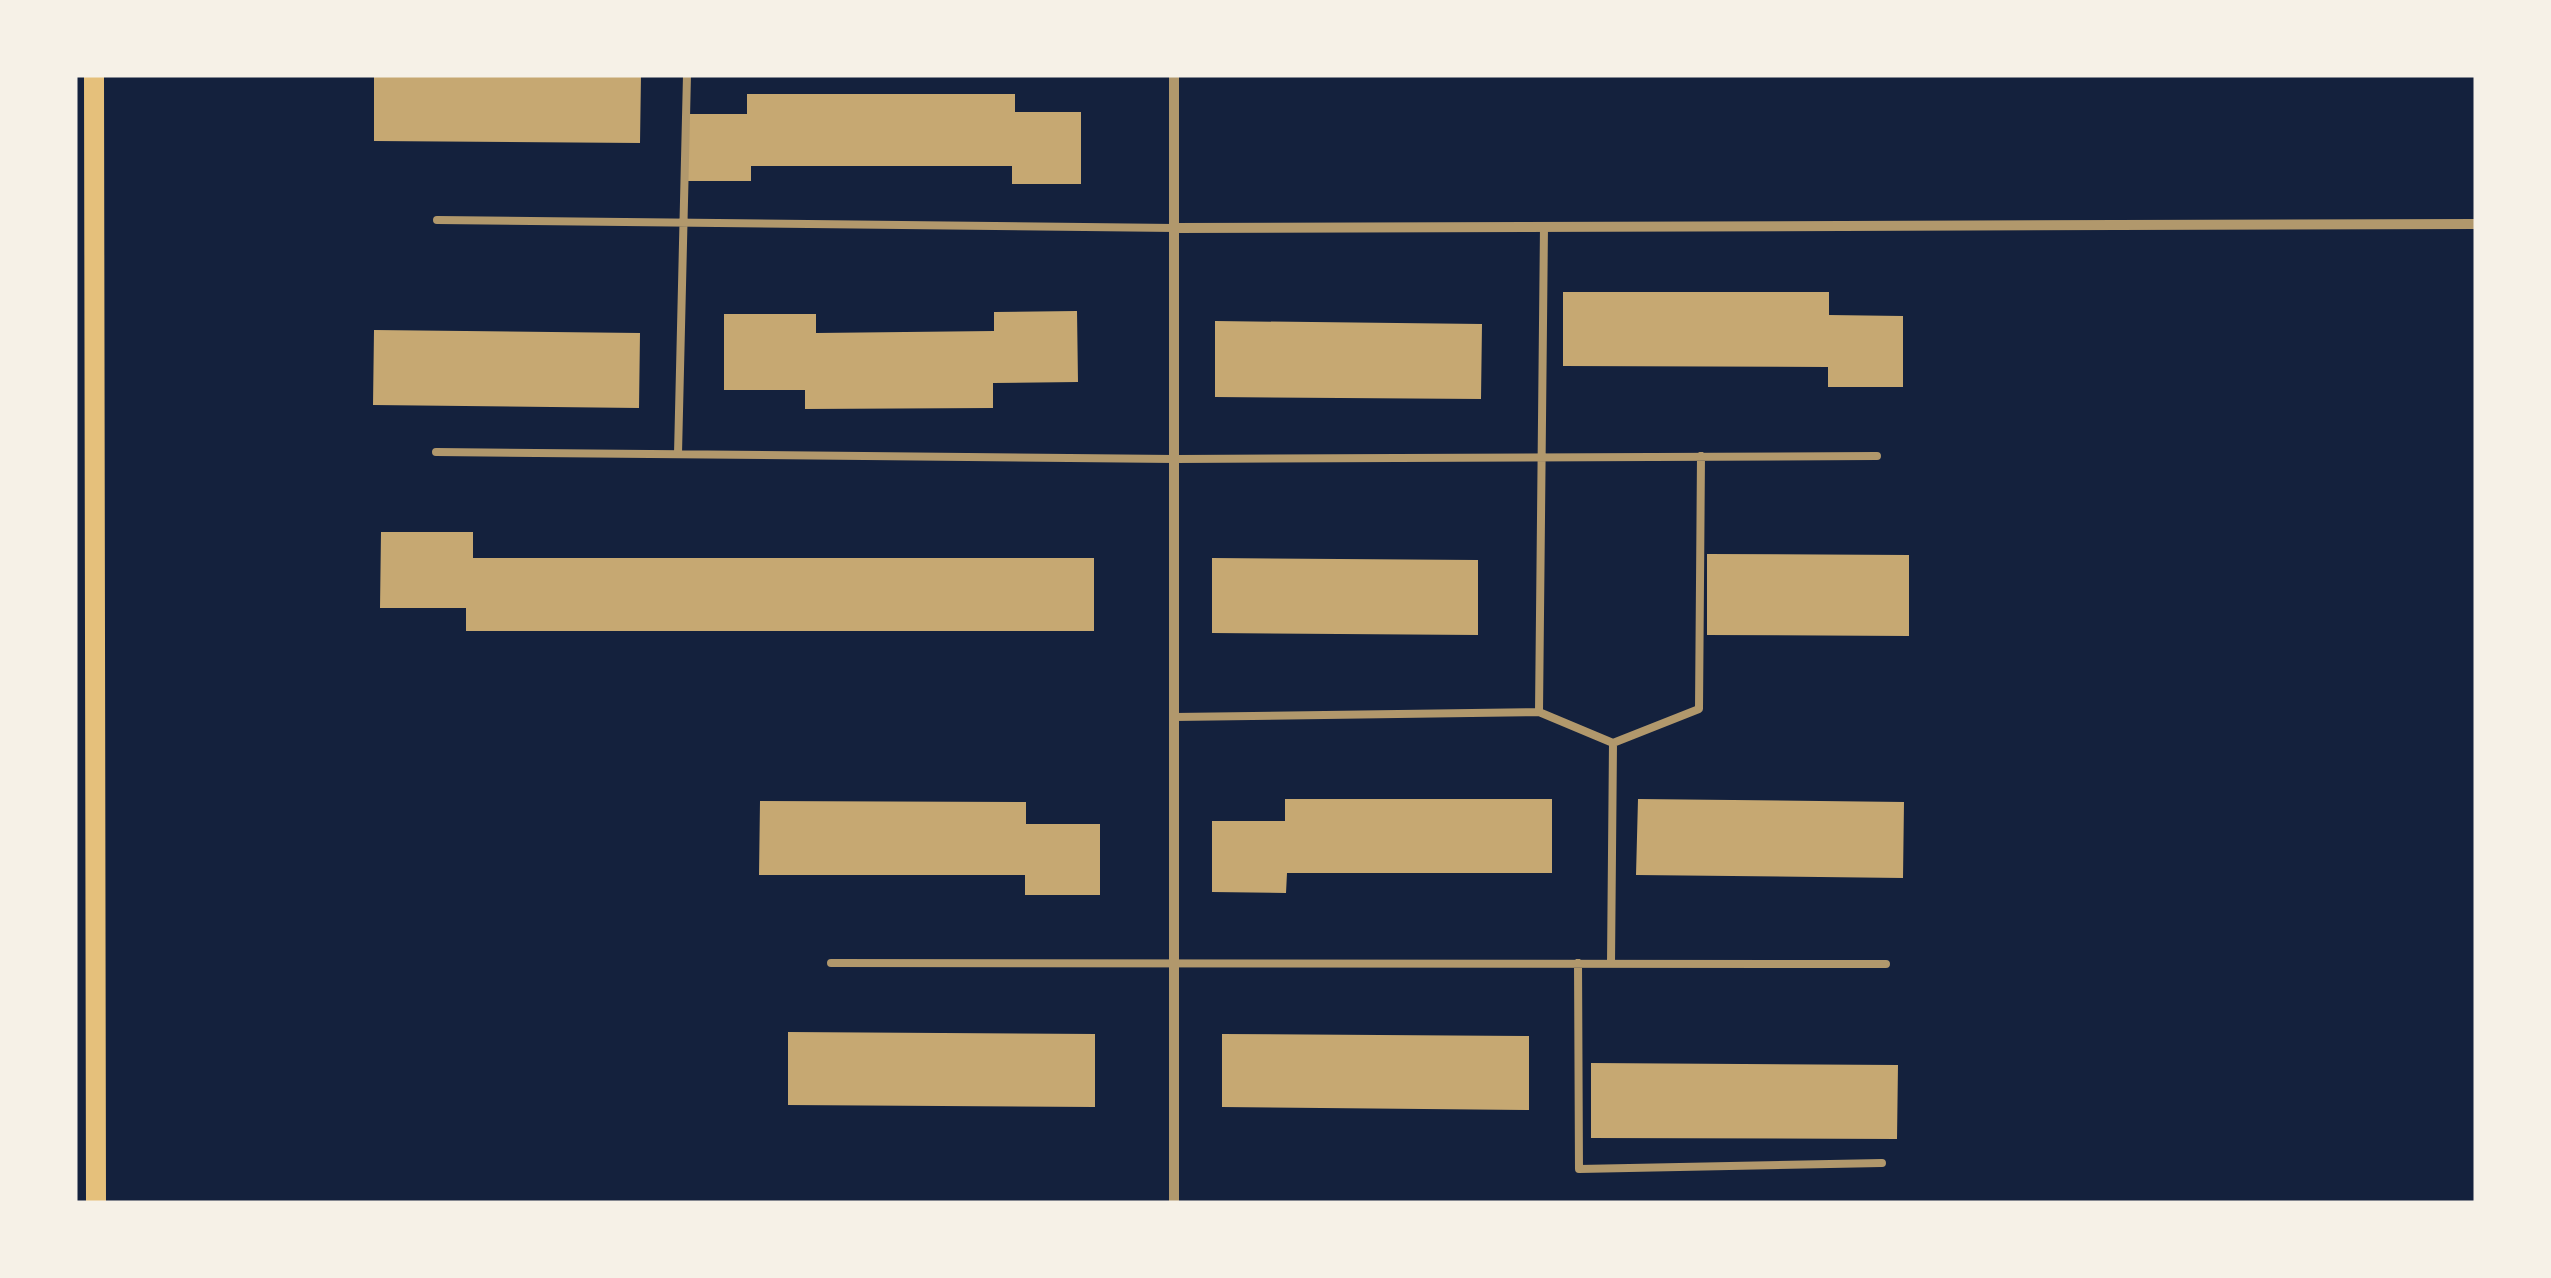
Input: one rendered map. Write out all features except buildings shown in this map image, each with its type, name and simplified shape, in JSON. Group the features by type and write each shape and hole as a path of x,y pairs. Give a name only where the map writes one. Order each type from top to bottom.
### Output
{"main road":[{"path":"94,75 96,1203"}],"street":[{"path":"1174,75 1174,1203"},
{"path":"1174,228 2476,224"}],"lane":[{"path":"678,454 686,75"},
{"path":"437,220 1174,228"},
{"path":"1539,712 1544,226"},
{"path":"436,452 1174,459 1876,456"},
{"path":"1174,716 1539,712 1613,742 1699,709 1700,456"},
{"path":"1612,963 1613,742"},
{"path":"831,963 1886,964"},
{"path":"1578,963 1579,1170 1882,1163"}]}
